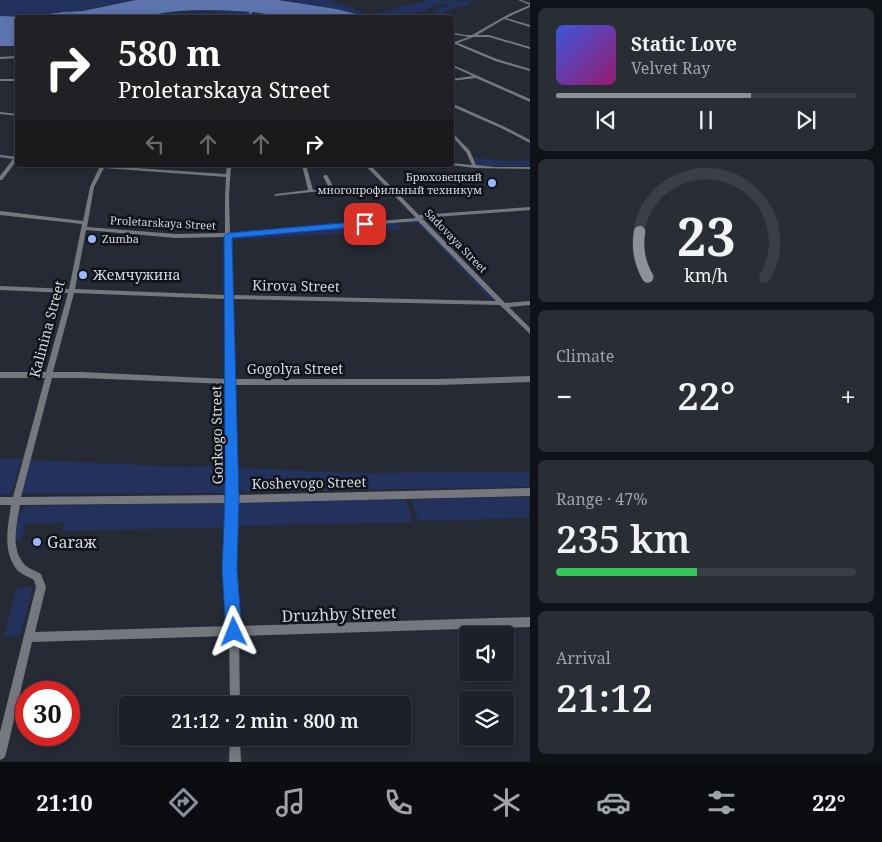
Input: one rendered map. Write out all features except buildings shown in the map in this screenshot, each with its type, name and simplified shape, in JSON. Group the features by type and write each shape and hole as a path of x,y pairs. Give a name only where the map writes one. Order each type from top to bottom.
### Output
{"street":[{"path":"519,0 530,5"},
{"path":"454,44 467,40 478,32 530,5"},
{"path":"523,9 530,11"},
{"path":"504,18 530,26"},
{"path":"478,32 530,48"},
{"path":"454,33 489,36"},
{"path":"454,44 530,70"},
{"path":"0,58 15,57"},
{"path":"454,66 530,101"},
{"path":"454,80 476,77"},
{"path":"0,80 15,80"},
{"path":"454,105 530,142"},
{"path":"0,113 15,115"},
{"path":"454,136 468,152 474,167"},
{"path":"0,156 15,158 0,179"},
{"path":"454,164 500,169 530,168"},
{"path":"102,167 228,176"},
{"name":"Kalinina Street","path":"28,637 40,583 38,578 21,568 14,555 11,539 16,501 47,376 71,292 92,187 102,167"},
{"name":"Gorkogo Street","path":"229,167 228,296 232,499 230,569 234,632 235,696"},
{"path":"304,167 311,191"},
{"name":"Sadovaya Street","path":"370,167 530,332"},
{"path":"276,195 332,188 325,176"},
{"name":"Proletarskaya Street","path":"0,213 182,236 228,236 530,208"},
{"name":"Kirova Street","path":"0,288 71,292 503,304 530,303"},
{"name":"Gogolya Street","path":"0,375 91,376 231,382 438,382 530,379"},
{"name":"Koshevogo Street","path":"0,501 232,499 530,492"},
{"name":"Druzhby Street","path":"28,637 530,622"},
{"path":"0,754 28,637"},
{"path":"235,746 235,762"}],"shaded area":[{"path":"0,0 136,0 83,11 45,15 15,15 15,17 0,16"},
{"path":"136,0 278,0 336,9 357,15 274,15 252,12 250,15 249,12 211,10 181,11 155,15 41,15 83,11"},
{"path":"278,0 330,0 371,15 351,15 336,9"},
{"path":"429,0 476,1 468,6 454,8 439,15 429,15 442,7 450,6 448,3 434,5 427,10 411,15 371,15"},
{"path":"237,11 250,12 251,15 154,15 161,13"},
{"path":"0,16 15,17 15,46 0,46"},
{"path":"474,158 509,161 529,160 529,166 477,166"},
{"path":"420,220 495,299 491,300 418,223 406,224 405,221"},
{"path":"397,222 401,230 230,240 230,236"},
{"path":"22,458 11,494 0,495 0,459"},
{"path":"30,460 186,467 228,465 228,489 224,493 21,494"},
{"path":"238,468 352,473 529,472 529,487 244,492 238,484"},
{"path":"529,497 529,518 418,521 412,499"},
{"path":"406,499 413,522 235,526 237,503"},
{"path":"228,503 226,527 63,531 64,523 26,524 21,541 15,540 18,516 27,506"},
{"path":"17,587 33,587 20,636 4,637"}],"place":[{"name":"Брюховецкий многопрофильный техникум","path":"492,183"},
{"name":"Zumba","path":"92,239"},
{"name":"Жемчужина","path":"83,275"},
{"name":"Garaж","path":"37,542"}],"route":[{"path":"234,632 230,581 232,499 228,236 365,224"}]}
